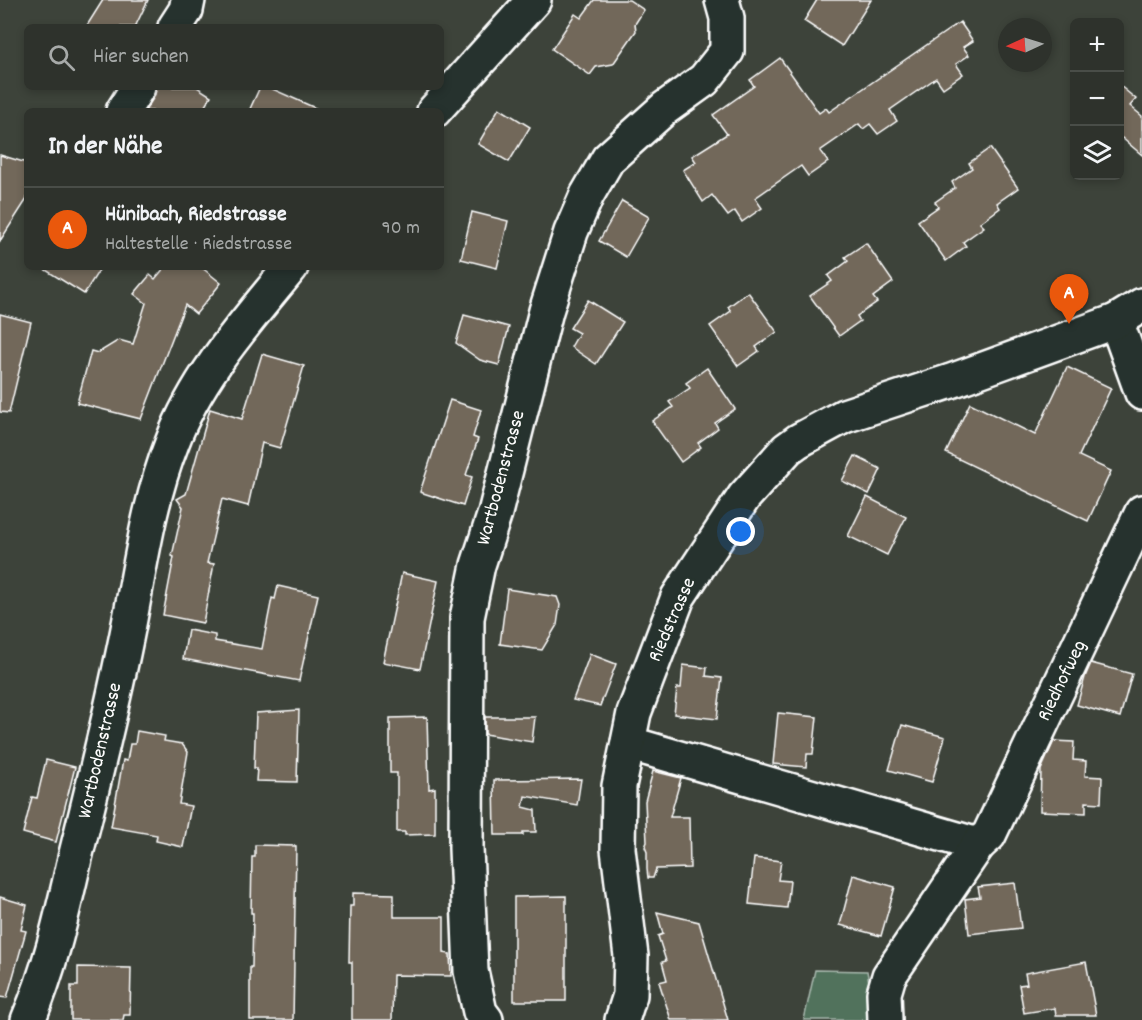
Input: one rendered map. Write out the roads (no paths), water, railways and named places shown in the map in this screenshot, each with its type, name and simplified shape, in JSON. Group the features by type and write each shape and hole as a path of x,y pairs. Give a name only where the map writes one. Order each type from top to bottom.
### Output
{"street":[{"path":"177,24 186,10 188,0"},
{"path":"437,108 534,0"},
{"name":"Wartbodenstrasse","path":"486,1020 480,1012 471,971 466,848 467,618 477,565 495,513 546,311 571,232 587,195 608,159 665,108 704,80 727,51 727,18 722,0"},
{"path":"125,108 136,90"},
{"name":"Wartbodenstrasse","path":"28,1020 46,970 63,910 120,671 151,511 172,441 197,392 228,344 289,270"},
{"path":"1129,313 1142,393"},
{"name":"Riedstrasse","path":"622,1020 630,996 631,956 618,849 619,786 634,713 678,597 744,497 788,449 843,416 951,381 1129,313"},
{"name":"Riedhofweg","path":"885,1020 884,993 889,976 978,845 989,835 1142,512"},
{"path":"628,742 978,845"}],"place":[{"name":"Hünibach, Riedstrasse","path":"1069,324"}]}
